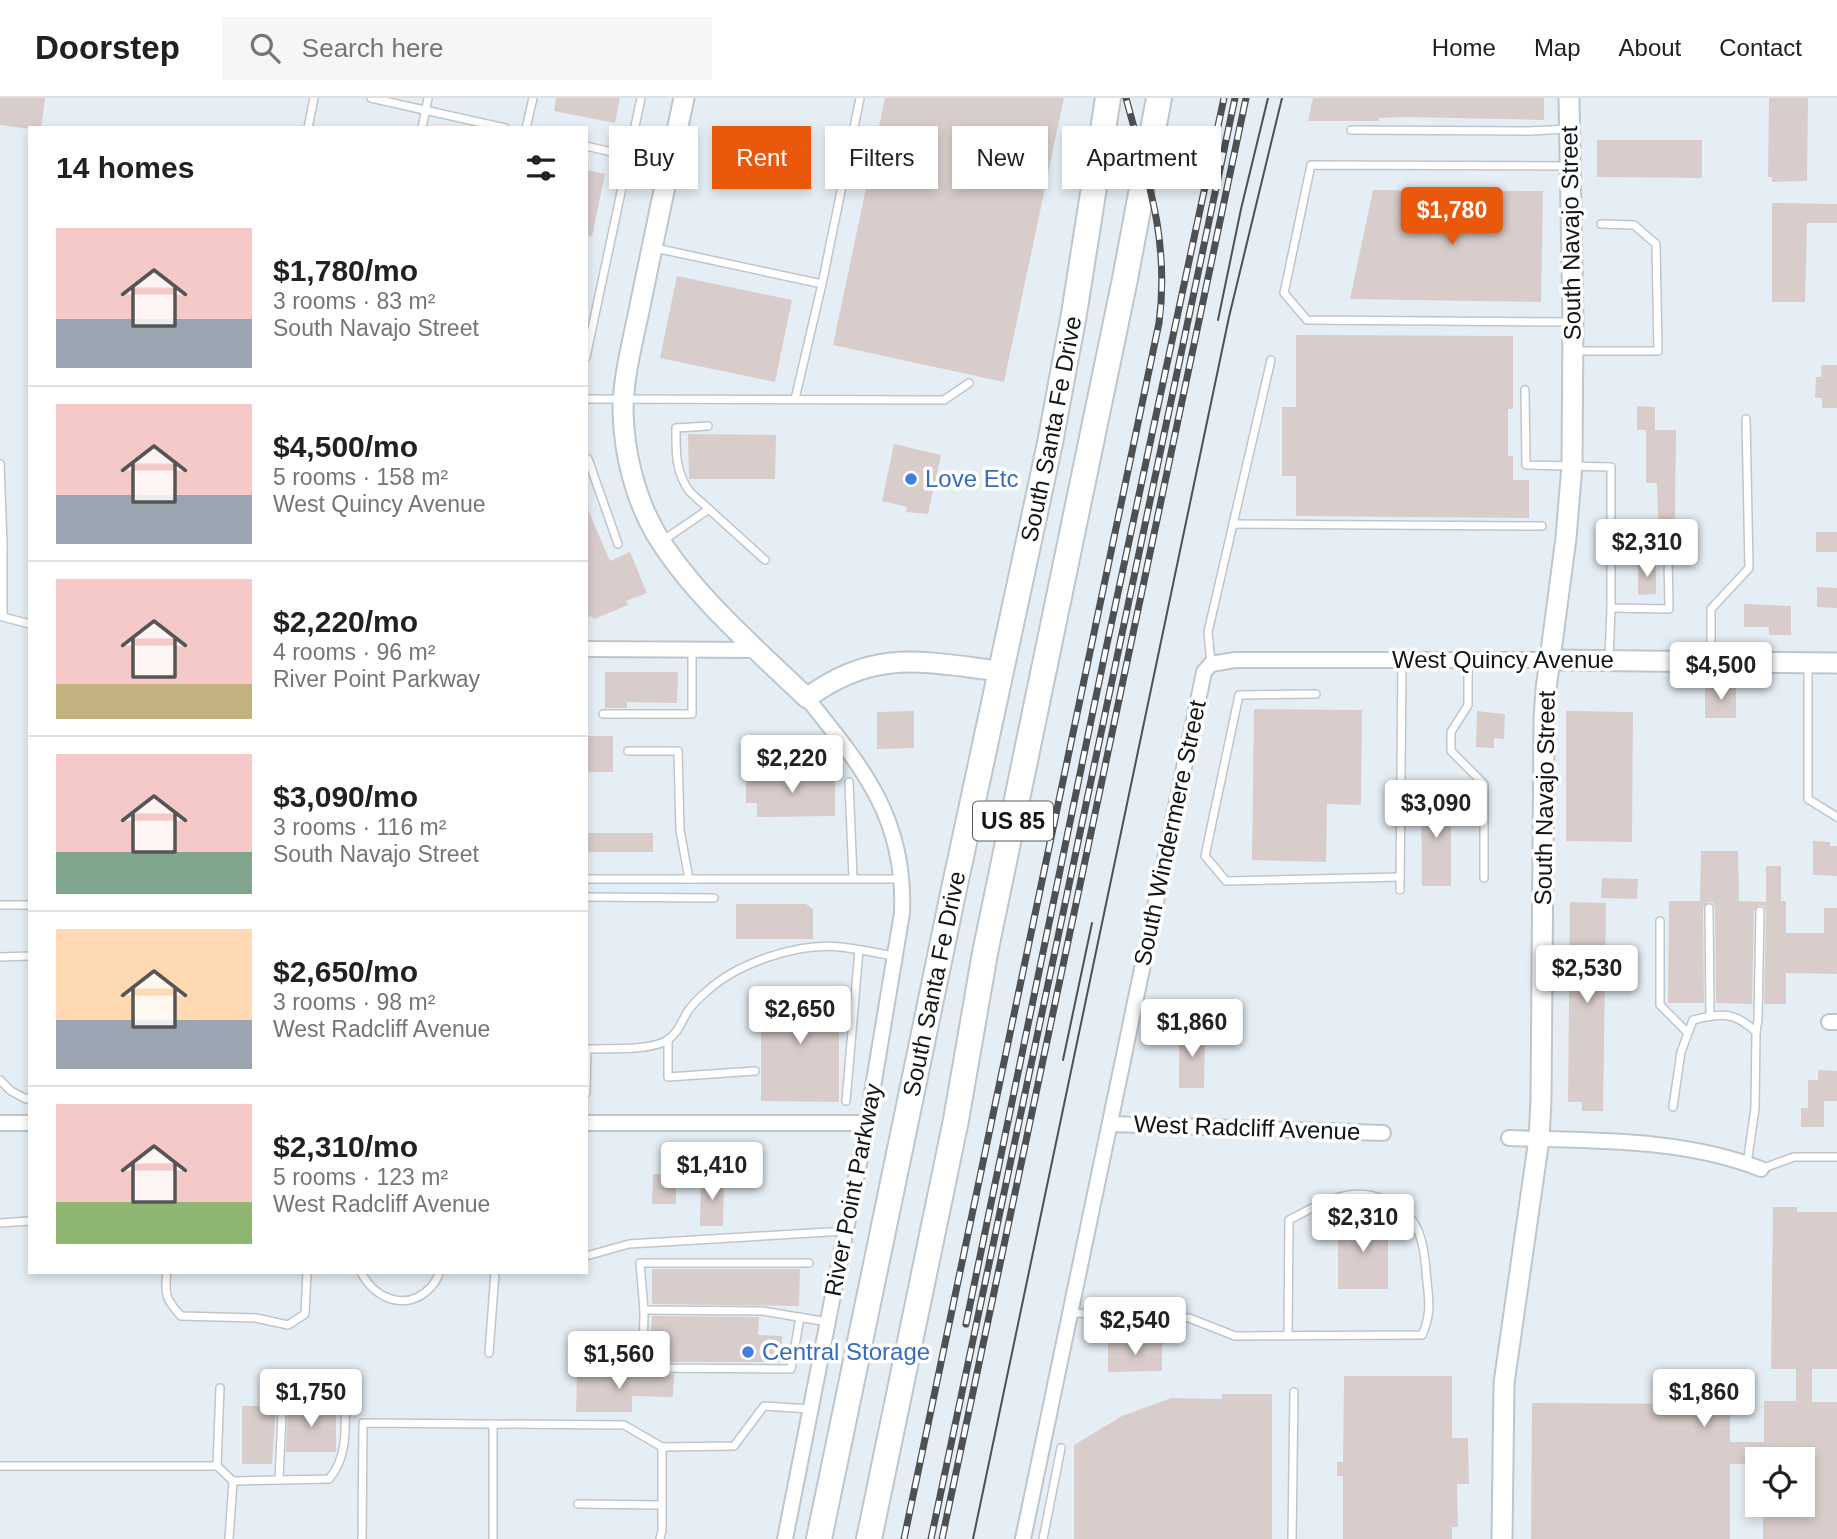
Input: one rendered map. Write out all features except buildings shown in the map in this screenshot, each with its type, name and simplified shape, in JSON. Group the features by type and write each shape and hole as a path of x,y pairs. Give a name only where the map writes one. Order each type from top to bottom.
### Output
{"highway":[{"name":"South Santa Fe Drive","path":"819,1539 1062,382 1108,98"},
{"name":"South Santa Fe Drive","path":"869,1539 956,1120 985,953 1125,279 1159,98"}],"street":[{"path":"684,98 628,366 624,399 624,432 633,477 640,502 662,542 677,565 807,698 843,674 882,663 925,663 1000,671"},
{"name":"South Navajo Street","path":"1502,1539 1504,1383 1539,1139 1542,1067 1544,719 1572,465 1573,322 1569,98"},
{"path":"588,649 758,650"},
{"name":"West Quincy Avenue","path":"1211,664 1236,660 1837,663"},
{"name":"South Windermere Street","path":"1023,1539 1200,686 1204,672 1211,664"},
{"name":"River Point Parkway","path":"785,1539 867,1123 902,913 902,879 892,830 881,801 846,746 807,698"},
{"path":"0,1123 28,1123"},
{"path":"588,1123 867,1123"},
{"name":"West Radcliff Avenue","path":"1111,1124 1383,1133"},
{"path":"1509,1138 1674,1148 1717,1155 1754,1167"}],"lane":[{"path":"308,126 314,98"},
{"path":"371,98 496,126"},
{"path":"422,126 428,98"},
{"path":"526,126 533,98"},
{"path":"635,126 641,98"},
{"path":"795,399 822,284 860,98"},
{"path":"1351,130 1569,129"},
{"path":"588,146 609,151"},
{"path":"1570,166 1311,165 1284,293 1307,320 1573,322"},
{"path":"588,348 622,189"},
{"path":"1573,351 1658,351 1656,244 1634,225 1601,224"},
{"path":"652,247 822,284"},
{"path":"1211,664 1208,632 1271,360"},
{"path":"588,399 944,400 969,383"},
{"path":"1525,390 1526,465 1611,467 1609,661"},
{"path":"1711,662 1711,609 1749,568 1746,419"},
{"path":"708,426 676,428 677,468 682,481 765,560"},
{"path":"588,459 618,544"},
{"path":"0,464 1,618 28,624"},
{"path":"662,542 709,509"},
{"path":"1233,524 1542,526"},
{"path":"1611,608 1669,609 1668,556"},
{"path":"603,714 692,714 692,650"},
{"path":"1400,890 1402,660"},
{"path":"1468,660 1468,705 1451,732 1451,751 1484,784 1484,878"},
{"path":"1808,663 1808,799 1837,817"},
{"path":"1316,694 1239,695 1205,856 1226,881 1400,877"},
{"path":"628,751 678,751 680,830 690,879"},
{"path":"849,782 853,878"},
{"path":"588,879 902,879"},
{"path":"588,897 714,898"},
{"path":"0,905 28,905"},
{"path":"1709,908 1710,1016"},
{"path":"1760,911 1754,1167 1794,1157 1837,1157"},
{"path":"1660,921 1660,1005 1687,1032"},
{"path":"588,1049 651,1046 668,1040 679,1030 688,1011 708,990 731,974 759,960 805,948 839,946 895,956"},
{"path":"846,1101 859,950"},
{"path":"0,957 28,956"},
{"path":"1673,1107 1681,1052 1693,1020 1729,1015 1743,1019 1756,1032"},
{"path":"668,1040 668,1077 755,1071"},
{"path":"0,1080 12,1091 28,1098"},
{"path":"1071,1313 1189,1318 1235,1336 1288,1336 1422,1335 1430,1317 1424,1253 1412,1220 1389,1202 1373,1195 1350,1195 1326,1201 1289,1220 1288,1336"},
{"path":"0,1223 28,1221"},
{"path":"588,1255 629,1244 846,1231"},
{"path":"800,1317 791,1368 643,1367 644,1310 640,1263 809,1263"},
{"path":"167,1274 164,1290 170,1305 181,1316 256,1318 288,1325 305,1314 307,1274"},
{"path":"362,1274 368,1286 398,1302 421,1298 438,1279 439,1274"},
{"path":"489,1353 495,1274"},
{"path":"644,1310 762,1311 828,1322"},
{"path":"217,1466 220,1388"},
{"path":"279,1480 283,1391"},
{"path":"1292,1539 1294,1392"},
{"path":"0,1466 217,1466 233,1481 329,1479 339,1467 345,1440 345,1396"},
{"path":"362,1539 363,1423 624,1425 662,1447 734,1446 764,1406 811,1409"},
{"path":"493,1424 493,1539"},
{"path":"660,1539 662,1447"},
{"path":"1043,1539 1061,1448"},
{"path":"229,1539 233,1481"},
{"path":"578,1504 661,1505"}],"tram line":[{"path":"1218,320 1268,98"},
{"path":"973,1539 1229,317 1282,98"},
{"path":"1063,1060 1092,923"}],"railway":[{"path":"904,1539 1159,323 1162,293 1159,236 1149,182 1126,98"},
{"path":"966,1324 1104,658 1224,98"},
{"path":"931,1539 1235,98"},
{"path":"942,1539 1246,98"}],"place":[{"name":"Love Etc","path":"911,479"},
{"name":"Central Storage","path":"748,1352"}]}
